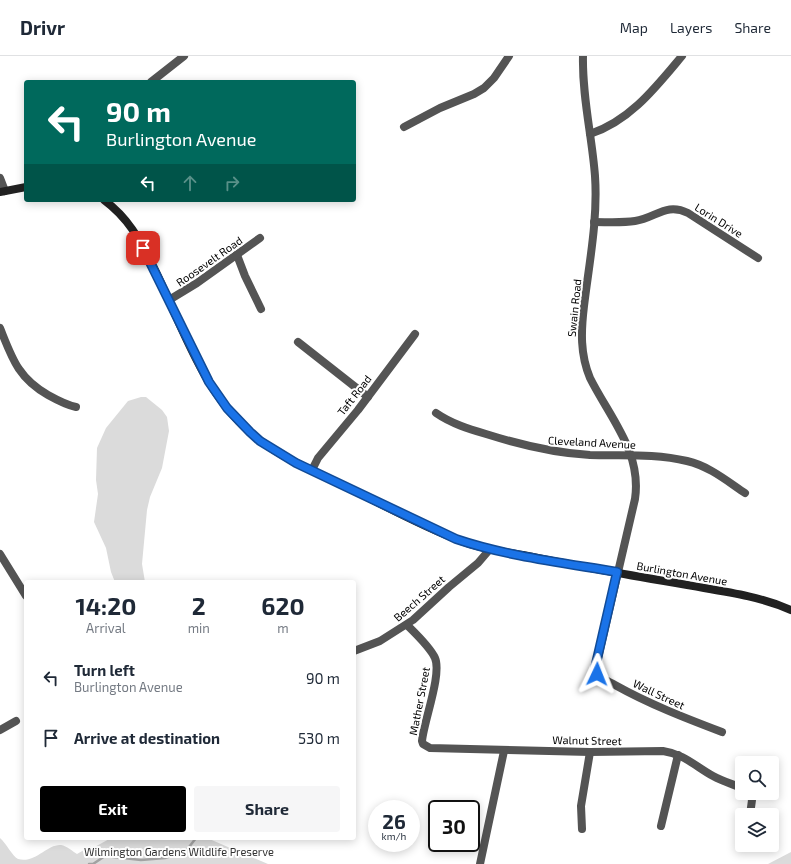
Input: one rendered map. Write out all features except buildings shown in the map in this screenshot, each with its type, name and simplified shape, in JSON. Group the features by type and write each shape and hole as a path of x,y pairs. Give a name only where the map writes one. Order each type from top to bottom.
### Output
{"main road":[{"path":"2,191 24,187"},
{"name":"Burlington Avenue","path":"107,202 123,215 134,230 203,370 218,396 227,408 260,441 284,456 456,539 490,549 734,593 773,603 791,610"}],"street":[{"path":"154,80 184,56"},
{"path":"404,127 440,108 474,94 484,88 494,78 509,56"},
{"name":"Swain Road","path":"583,56 583,83 595,177 594,222 583,317 581,339 582,352 590,378 632,454 636,479 635,494 617,572"},
{"path":"590,134 602,130 635,108 682,56"},
{"path":"0,178 2,191"},
{"name":"Lorin Drive","path":"594,222 635,221 666,209 671,208 681,210 758,258"},
{"name":"Roosevelt Road","path":"169,300 194,286 260,238"},
{"path":"237,255 244,276 261,309"},
{"path":"0,328 14,360 26,380 39,390 60,402 76,407"},
{"name":"Taft Road","path":"312,470 318,458 368,397 415,334"},
{"path":"298,342 368,397"},
{"name":"Cleveland Avenue","path":"436,413 456,424 505,440 546,451 590,455 632,454 693,462 713,472 745,493"},
{"name":"Beech Street","path":"356,650 380,641 408,624 478,563 490,549"},
{"path":"0,554 24,593"},
{"name":"Wall Street","path":"617,572 595,668 596,673 627,691 658,706 722,732"},
{"name":"Mather Street","path":"408,624 433,654 437,664 436,678 423,732 423,744"},
{"path":"0,730 16,722"},
{"name":"Walnut Street","path":"423,744 430,748 590,752 662,751 678,755 716,778 735,785"},
{"path":"480,864 504,750"},
{"path":"582,829 581,806 590,752"},
{"path":"661,826 678,755"}],"green space":[{"path":"146,397 162,410 167,417 169,431 162,468 150,497 147,510 142,564 145,580 114,580 106,548 94,522 98,494 96,480 97,448 106,428 128,401"},
{"name":"Wilmington Gardens Wildlife Preserve","path":"0,838 18,859 24,860 35,857 51,847 61,845 77,854 91,846 91,849 107,840 212,840 268,864 0,864"},
{"path":"791,852 791,864 768,864"}],"waterway":[{"path":"89,864 93,864 105,856 141,860 165,858 186,851 194,840"}],"route":[{"path":"143,248 209,382 227,408 260,441 296,463 416,521 475,546 617,572 595,668 597,674"}]}
